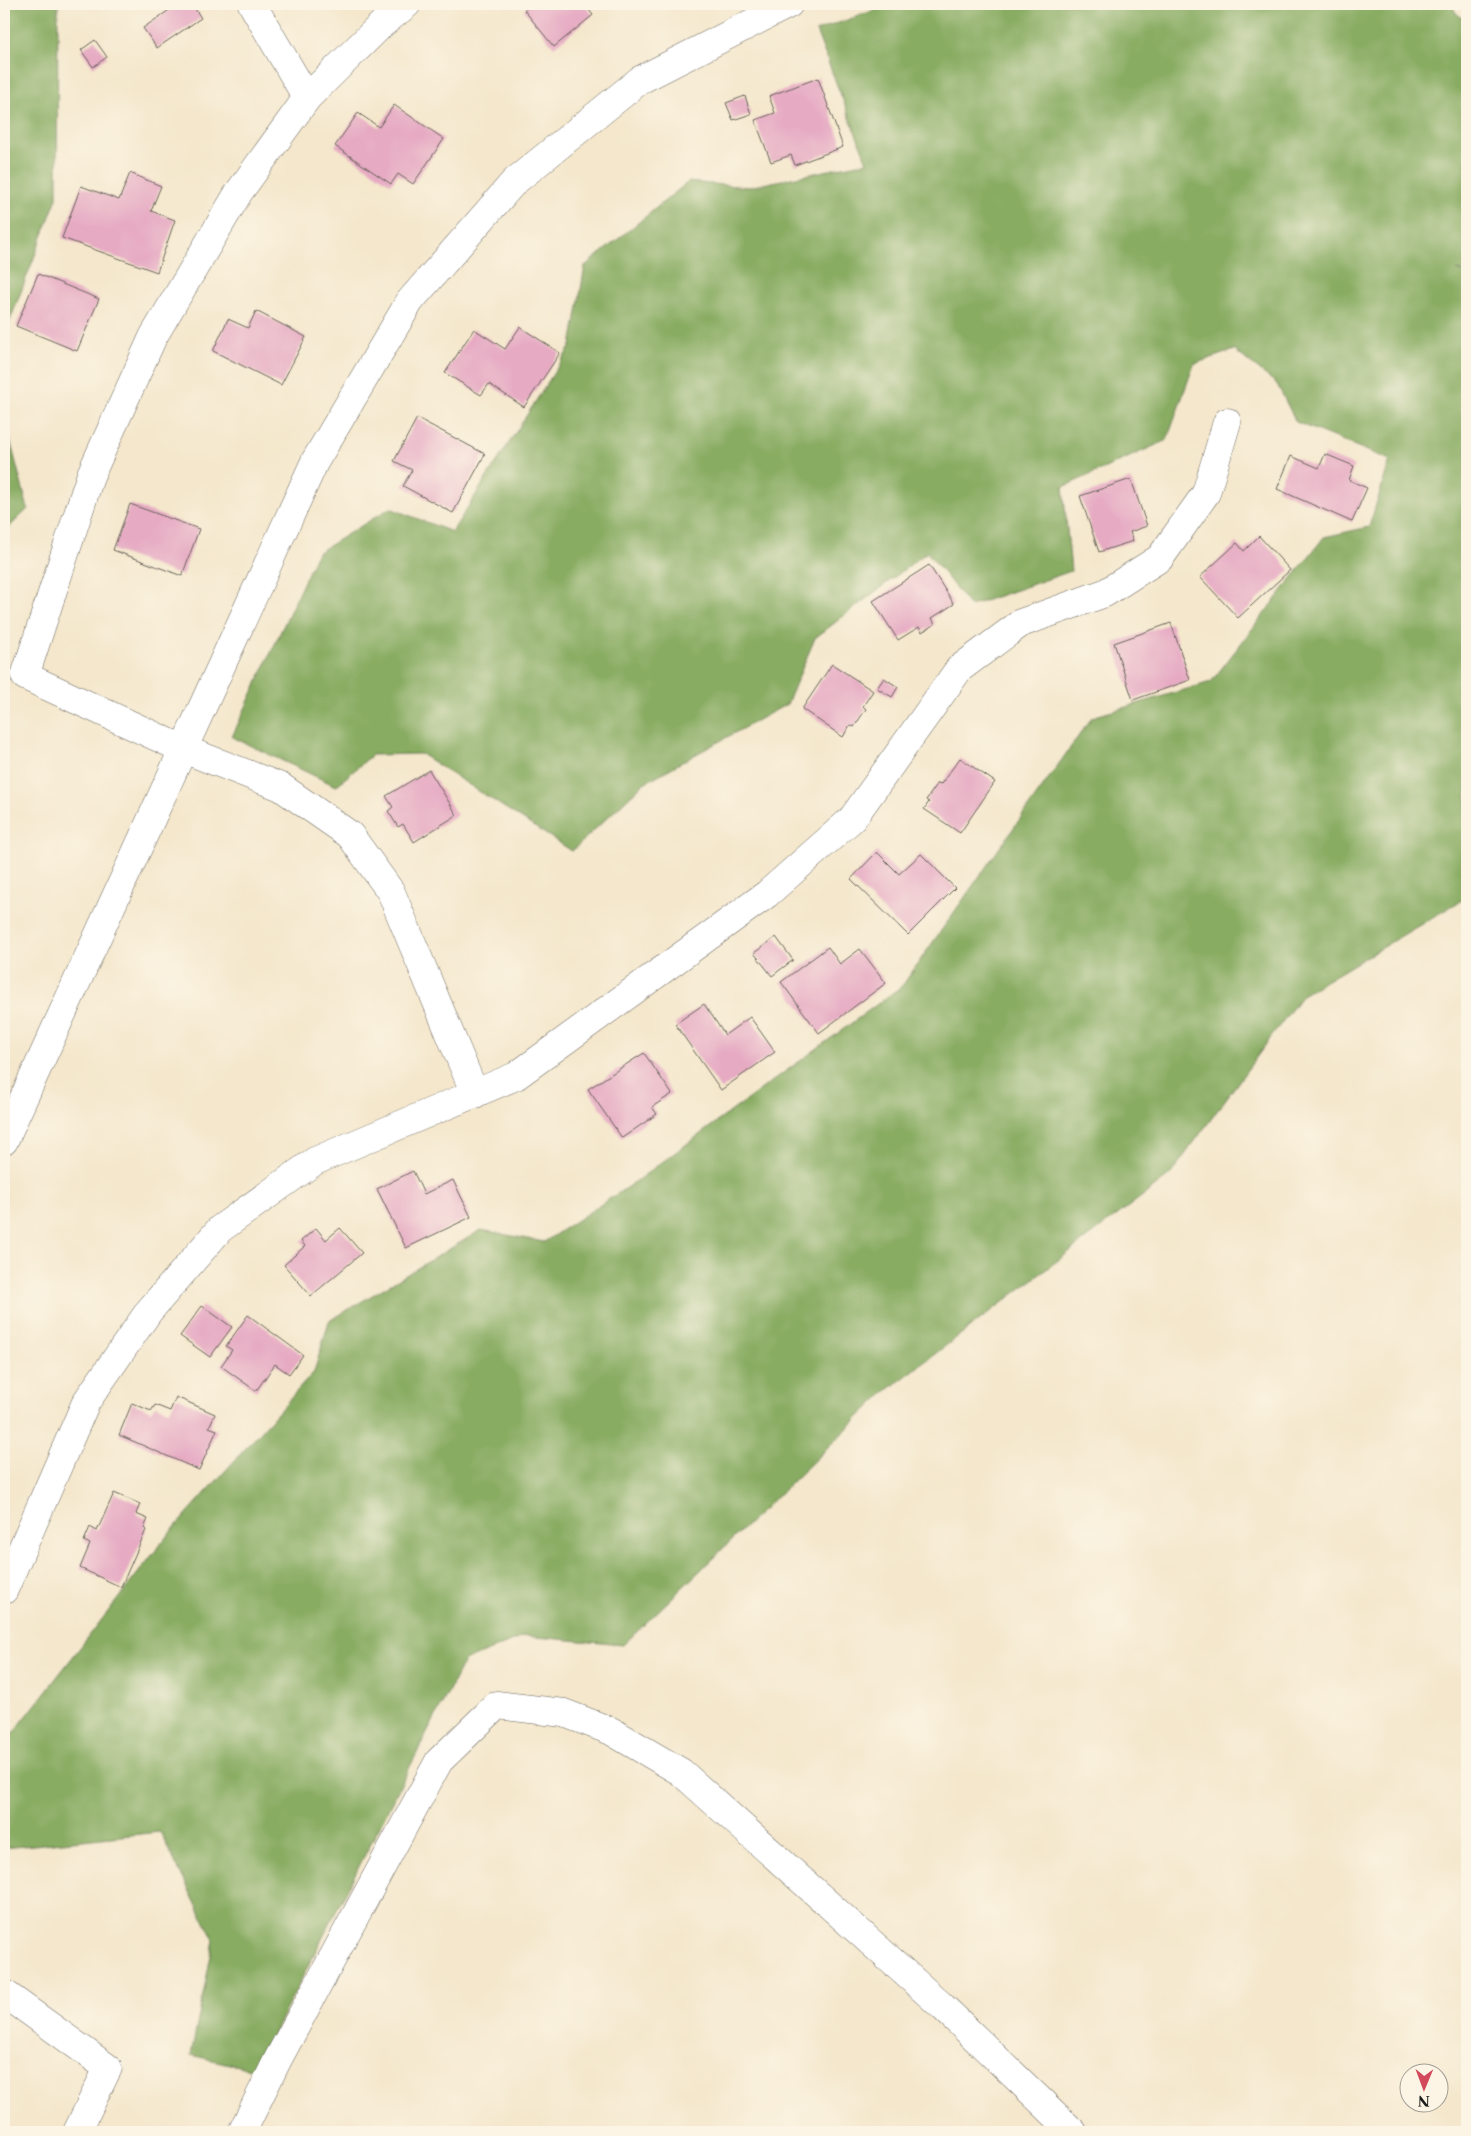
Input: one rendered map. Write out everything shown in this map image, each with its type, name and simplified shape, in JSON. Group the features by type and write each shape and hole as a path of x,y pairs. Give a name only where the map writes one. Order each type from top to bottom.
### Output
{"street":[{"path":"252,4 306,98"},
{"path":"407,4 382,24 306,98 239,192 153,337 91,474 25,676 183,749 281,787 350,835 391,892 475,1094"},
{"path":"4,1141 315,461 410,301 514,182 640,80 790,4"},
{"path":"4,1590 86,1402 149,1311 220,1229 315,1161 516,1076 766,894 852,819 959,669 1021,623 1105,593 1160,558 1206,493 1227,422"},
{"path":"242,2132 278,2059 438,1761 497,1705 564,1713 611,1731 681,1772 943,2007 1073,2132"},
{"path":"4,1993 108,2068 77,2132"}],"green space":[{"path":"4,4 58,4 57,198 4,336"},
{"path":"892,4 1451,4 1456,13 1467,22 1467,272 1457,270 1467,275 1467,897 1302,995 1170,1175 885,1392 623,1645 525,1636 464,1661 255,2070 191,2055 214,1940 160,1832 4,1848 4,1745 167,1536 314,1372 329,1321 481,1230 544,1242 635,1182 902,986 1092,717 1211,682 1324,537 1369,527 1390,460 1296,422 1277,384 1234,350 1194,364 1167,440 1063,487 1071,571 970,606 927,552 815,638 787,704 644,783 572,851 421,754 372,755 336,786 232,737 317,553 390,508 452,532 571,346 585,266 688,182 749,187 867,162 816,31"},
{"path":"4,417 28,509 4,532"}],"building":[{"path":"178,4 192,4 201,18 157,48 143,28"},
{"path":"523,4 584,4 593,15 554,47 524,10 527,8"},
{"path":"95,40 107,57 93,67 81,50"},
{"path":"818,78 843,147 795,165 791,155 771,162 755,120 775,113 769,96"},
{"path":"745,96 751,114 733,120 726,103"},
{"path":"394,105 444,139 413,184 398,174 391,184 335,146 358,113 379,127"},
{"path":"130,173 161,186 151,211 175,220 157,272 62,238 81,186 119,200"},
{"path":"38,274 99,299 77,351 16,326"},
{"path":"256,311 306,337 281,385 213,351 228,319 248,328"},
{"path":"520,327 560,353 524,407 489,384 481,395 445,373 474,329 505,349"},
{"path":"417,418 485,454 453,513 403,486 412,470 394,461"},
{"path":"1325,454 1354,466 1349,480 1367,488 1352,522 1277,489 1291,456 1319,468"},
{"path":"1131,479 1147,526 1130,532 1133,541 1099,552 1080,496"},
{"path":"130,504 199,529 182,576 113,550"},
{"path":"1259,536 1290,570 1238,618 1200,577 1237,543 1244,551"},
{"path":"929,565 954,604 932,618 935,624 922,632 919,627 898,640 873,601"},
{"path":"1171,623 1190,680 1133,700 1114,643"},
{"path":"832,664 873,691 863,706 866,709 854,727 850,725 843,737 802,709"},
{"path":"884,678 898,687 892,697 877,688"},
{"path":"960,758 995,782 960,833 924,809 929,802 926,800 938,783 941,784"},
{"path":"429,770 457,815 414,842 403,824 398,827 388,811 393,807 386,796"},
{"path":"877,852 899,874 921,854 955,888 908,935 851,879"},
{"path":"776,937 793,960 772,976 754,953"},
{"path":"828,947 840,964 860,949 886,983 819,1033 781,982"},
{"path":"704,1004 725,1035 750,1017 775,1052 721,1090 675,1024"},
{"path":"644,1053 672,1094 652,1107 657,1114 622,1138 588,1089"},
{"path":"413,1171 424,1194 453,1180 471,1217 406,1248 377,1189"},
{"path":"316,1228 326,1240 340,1228 362,1253 311,1296 284,1265 305,1246 301,1241"},
{"path":"202,1306 232,1327 210,1357 180,1336"},
{"path":"248,1315 303,1355 289,1374 275,1364 256,1391 221,1366 232,1350 226,1346"},
{"path":"176,1397 215,1414 209,1427 217,1430 199,1470 119,1435 132,1403 151,1411 155,1405 170,1411"},
{"path":"114,1493 140,1504 136,1514 148,1519 144,1528 146,1530 121,1587 80,1568 90,1544 84,1541 90,1527 97,1531"}]}
